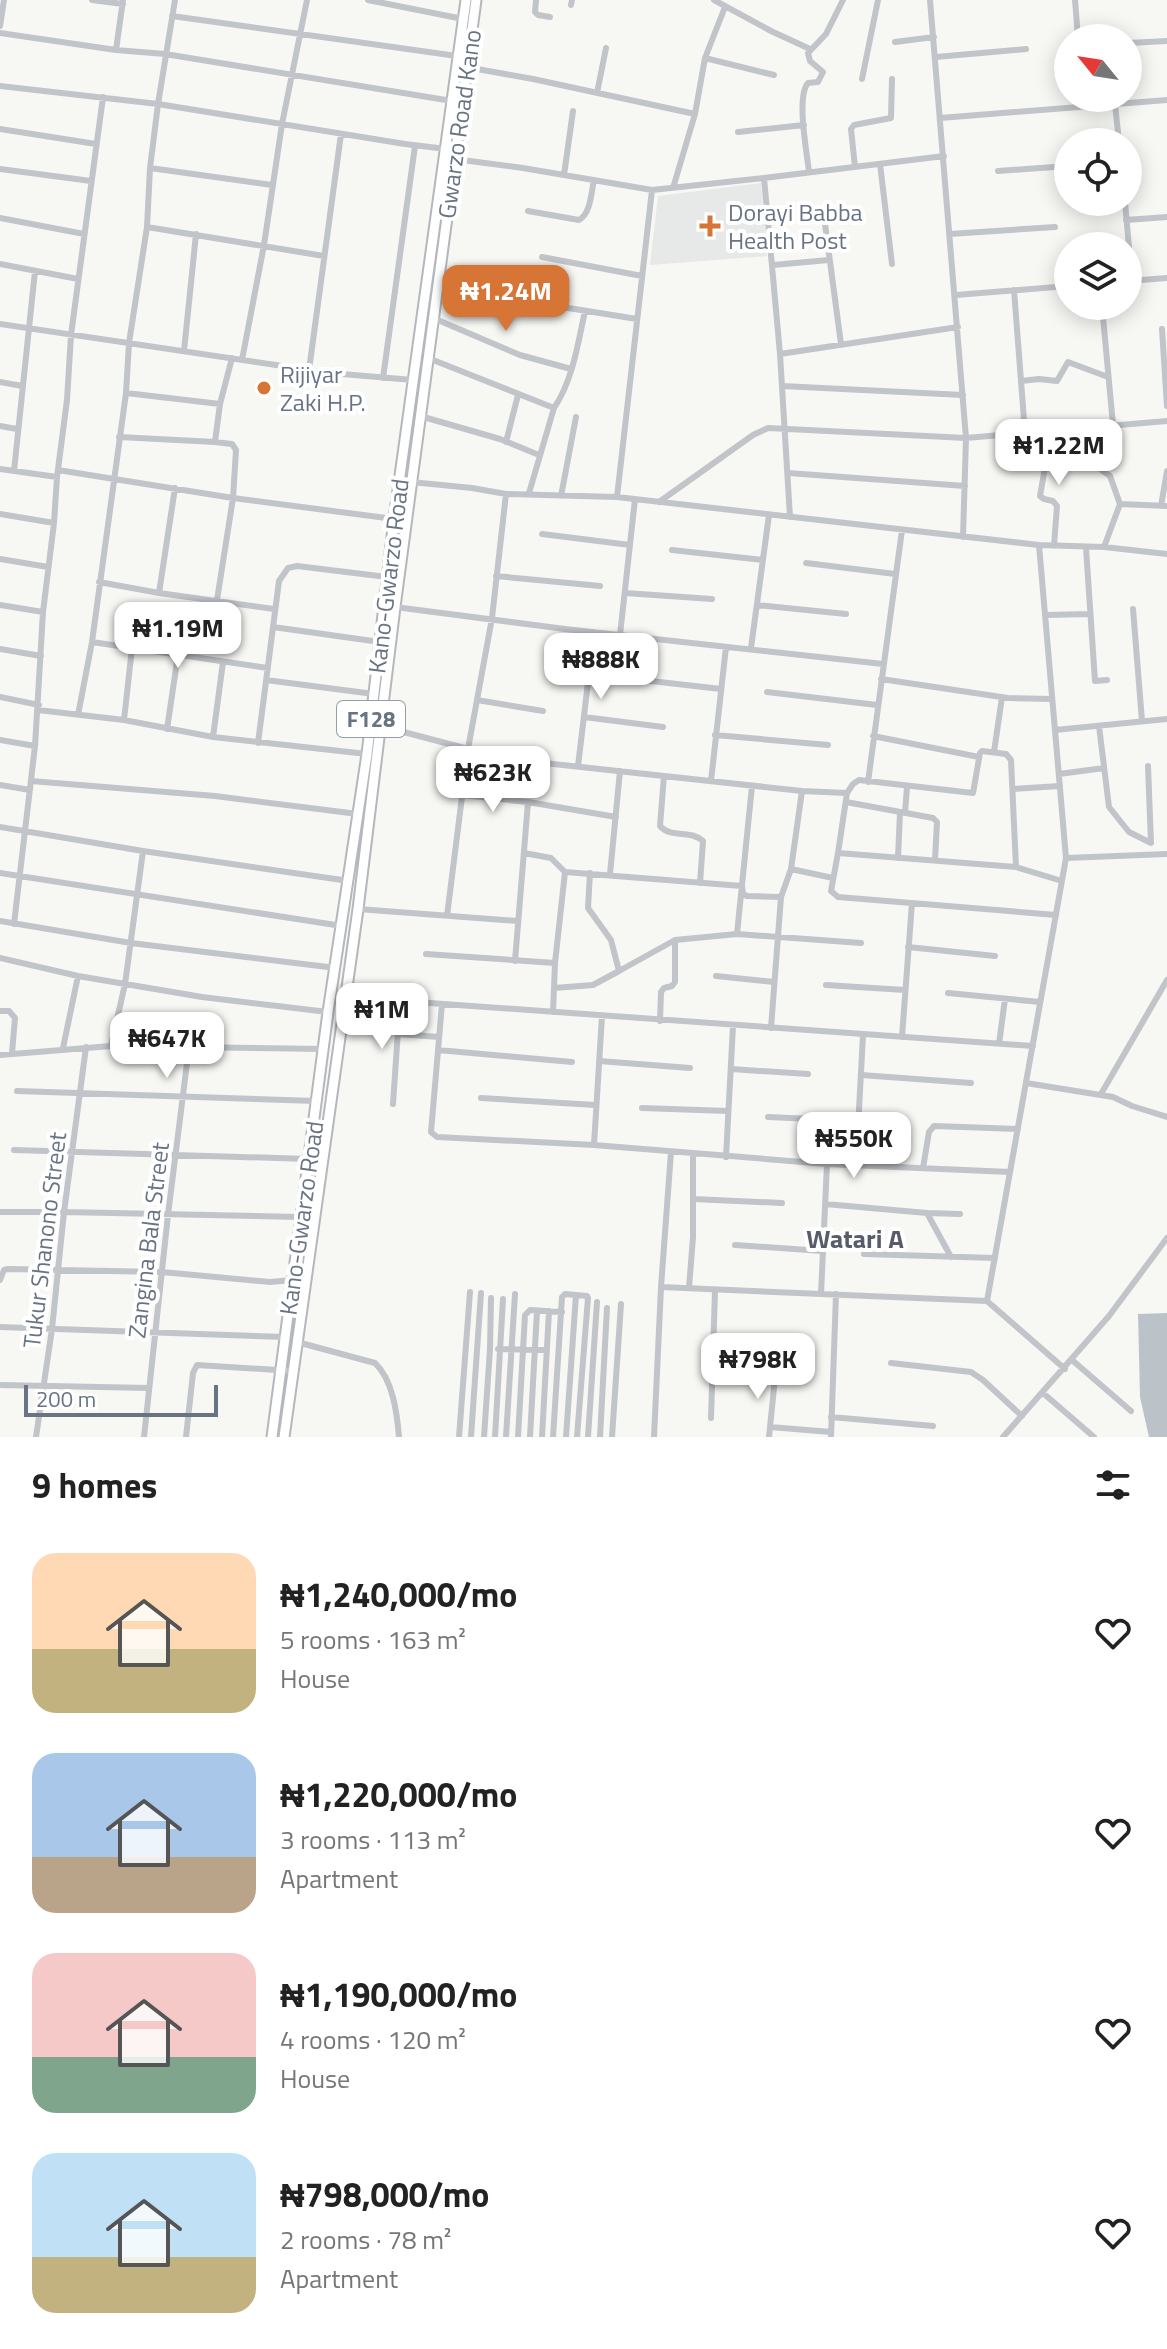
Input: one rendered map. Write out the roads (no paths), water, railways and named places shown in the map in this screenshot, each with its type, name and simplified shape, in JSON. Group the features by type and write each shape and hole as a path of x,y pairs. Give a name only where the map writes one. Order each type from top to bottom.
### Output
{"main road":[{"name":"Kano-Gwarzo Road","path":"272,1437 328,1012 349,881 364,815 367,754 394,519 413,380 441,218 446,149 466,0"},
{"name":"Gwarzo Road Kano","path":"284,1437 358,909 364,815 381,726 437,287 441,218 454,159 476,0"}],"street":[{"path":"0,26 4,0"},
{"path":"92,0 123,2 116,50"},
{"path":"78,715 92,642 126,393 129,343 147,227 150,168 175,0"},
{"path":"242,360 264,245 282,124 307,0"},
{"path":"368,0 463,19"},
{"path":"536,0 535,12 550,17"},
{"path":"714,0 810,49"},
{"path":"809,172 803,90 808,83 818,82 823,72 808,58 810,49 826,34 843,0"},
{"path":"862,79 878,0"},
{"path":"930,0 966,438 963,537"},
{"path":"1075,0 1077,24"},
{"path":"673,188 695,114 705,58 725,7"},
{"path":"172,16 457,56"},
{"path":"0,33 165,54 452,101"},
{"path":"895,42 934,37"},
{"path":"1142,42 1167,41"},
{"path":"597,93 606,48"},
{"path":"936,57 1026,49"},
{"path":"705,58 774,75"},
{"path":"466,67 522,76 695,114"},
{"path":"855,167 851,129 854,125 891,118 892,79"},
{"path":"0,86 158,104 446,149"},
{"path":"14,924 35,746 43,612 67,400 71,335 103,97"},
{"path":"1142,102 1167,100"},
{"path":"940,118 1054,109"},
{"path":"564,175 573,111"},
{"path":"738,132 804,125"},
{"path":"0,129 96,144"},
{"path":"309,370 341,134"},
{"path":"383,378 415,146"},
{"path":"454,159 652,190 944,156"},
{"path":"880,164 892,264"},
{"path":"998,171 1054,167"},
{"path":"150,168 272,185"},
{"path":"0,169 91,181"},
{"path":"764,178 780,354 790,517"},
{"path":"528,211 579,220 588,210 594,180"},
{"path":"617,497 652,190"},
{"path":"1126,216 1127,232"},
{"path":"1126,220 1167,217"},
{"path":"0,218 84,234"},
{"path":"825,224 841,344"},
{"path":"147,227 324,256"},
{"path":"950,234 1055,227"},
{"path":"184,351 196,234"},
{"path":"542,257 642,276"},
{"path":"773,265 829,260"},
{"path":"0,264 78,279"},
{"path":"14,471 35,271"},
{"path":"1142,280 1167,278"},
{"path":"437,287 637,319"},
{"path":"956,295 1054,287"},
{"path":"1014,290 1021,381 1029,433 1033,453 1047,456 1040,496 1057,506 1054,546"},
{"path":"529,493 554,408 561,399 571,369 585,311"},
{"path":"433,318 520,355 571,369"},
{"path":"1103,320 1113,425"},
{"path":"0,324 309,370 413,380"},
{"path":"780,354 958,327"},
{"path":"1162,329 1167,406"},
{"path":"215,442 220,404 232,358"},
{"path":"428,358 554,408"},
{"path":"1021,381 1057,381 1068,362 1108,377"},
{"path":"0,382 22,386"},
{"path":"782,386 963,395"},
{"path":"126,393 220,404"},
{"path":"506,442 518,395"},
{"path":"420,416 539,455"},
{"path":"561,496 576,417"},
{"path":"659,502 753,435 768,428 966,438 1167,421"},
{"path":"0,426 17,429"},
{"path":"1088,428 1092,462 1110,476 1120,504 1104,547"},
{"path":"119,437 215,442 235,446 233,498 217,600"},
{"path":"0,469 113,477 233,498 394,519"},
{"path":"1120,504 1164,506 1167,471"},
{"path":"788,473 965,486"},
{"path":"411,482 506,494 617,497 1039,545 1104,547 1167,554"},
{"path":"159,593 175,488"},
{"path":"447,916 468,749 492,618 506,494"},
{"path":"620,635 635,499"},
{"path":"0,514 54,523"},
{"path":"751,648 769,515"},
{"path":"868,782 902,530"},
{"path":"542,534 630,545"},
{"path":"987,1301 1066,858 1039,545"},
{"path":"1086,548 1095,681 1107,680"},
{"path":"672,550 763,560"},
{"path":"0,559 48,567"},
{"path":"806,563 895,574"},
{"path":"258,743 274,609 279,581 288,568 297,566 387,577"},
{"path":"496,576 600,586"},
{"path":"99,582 274,609"},
{"path":"625,593 712,599"},
{"path":"0,605 43,612"},
{"path":"757,605 846,614"},
{"path":"395,607 883,664"},
{"path":"1133,609 1142,721"},
{"path":"1045,615 1090,614"},
{"path":"273,627 380,642"},
{"path":"578,766 594,632"},
{"path":"92,642 268,668"},
{"path":"711,781 726,647"},
{"path":"124,720 132,648"},
{"path":"0,649 41,656"},
{"path":"167,729 178,655"},
{"path":"213,737 223,662"},
{"path":"547,671 589,672"},
{"path":"633,679 721,689"},
{"path":"881,679 1002,697 1052,699"},
{"path":"266,680 374,694"},
{"path":"767,692 877,705"},
{"path":"0,697 38,708 213,737 367,754"},
{"path":"994,752 1002,697"},
{"path":"477,700 543,711"},
{"path":"584,717 663,727"},
{"path":"1055,730 1167,719"},
{"path":"381,726 468,749 535,762 802,791 847,793"},
{"path":"1099,726 1109,807 1129,832 1151,843"},
{"path":"715,735 828,745"},
{"path":"873,736 979,757"},
{"path":"0,740 35,746"},
{"path":"1016,867 1011,760 1009,755 981,752 973,793 859,780 853,784 847,793 831,891 838,897 1056,915"},
{"path":"1148,766 1153,854"},
{"path":"1059,774 1104,768"},
{"path":"610,874 620,771"},
{"path":"664,776 660,826 667,833 691,834 703,841 700,883"},
{"path":"31,781 184,792 364,815"},
{"path":"0,785 30,790"},
{"path":"737,934 752,786"},
{"path":"1013,789 1060,786"},
{"path":"898,858 907,787"},
{"path":"771,1028 781,897 791,869 802,791"},
{"path":"462,795 528,802 616,817"},
{"path":"515,961 528,802"},
{"path":"846,802 935,820 935,860"},
{"path":"0,827 349,881"},
{"path":"111,1046 125,984 143,851"},
{"path":"524,853 546,856 565,872 742,886"},
{"path":"838,853 1016,867 1062,881"},
{"path":"1066,858 1167,854"},
{"path":"791,869 833,878"},
{"path":"553,1012 565,872"},
{"path":"0,873 342,926"},
{"path":"590,873 588,908 611,940 619,971"},
{"path":"742,886 743,894 747,896 781,897"},
{"path":"902,1037 912,903"},
{"path":"358,909 518,921"},
{"path":"0,921 131,943 336,968"},
{"path":"554,988 593,985 675,940 737,934 861,943"},
{"path":"660,1021 661,992 675,982 675,940"},
{"path":"908,947 995,956"},
{"path":"426,954 555,963"},
{"path":"0,958 78,976 202,997 328,1012"},
{"path":"63,1048 78,976"},
{"path":"716,976 774,982"},
{"path":"1101,1094 1167,980"},
{"path":"826,985 905,990"},
{"path":"948,993 1040,1002"},
{"path":"346,997 1033,1046"},
{"path":"999,1044 1005,999"},
{"path":"393,1104 400,1001"},
{"path":"442,1004 433,1136 594,1145 827,1164 1010,1172"},
{"path":"0,1011 9,1011 15,1018 12,1053"},
{"path":"594,1145 602,1016"},
{"path":"726,1157 733,1026"},
{"path":"398,1034 439,1037"},
{"path":"856,1165 863,1035"},
{"path":"0,1055 111,1046 324,1049"},
{"name":"Tukur Shanono Street","path":"36,1437 86,1047"},
{"name":"Zangina Bala Street","path":"144,1437 189,1047"},
{"path":"438,1050 572,1062"},
{"path":"599,1061 690,1068"},
{"path":"731,1069 808,1074"},
{"path":"861,1075 971,1083"},
{"path":"1026,1083 1101,1094 1167,1117"},
{"path":"17,1091 316,1101"},
{"path":"481,1098 595,1105"},
{"path":"642,1108 728,1111"},
{"path":"768,1117 858,1121"},
{"path":"923,1168 929,1132 934,1126 1018,1129"},
{"path":"14,1150 308,1159"},
{"path":"654,1437 671,1152"},
{"path":"689,1288 693,1237 693,1155"},
{"path":"821,1294 827,1164"},
{"path":"693,1199 782,1203"},
{"path":"825,1204 960,1214"},
{"path":"0,1212 300,1217"},
{"path":"927,1213 951,1257"},
{"path":"1003,1437 1065,1369 1167,1238"},
{"path":"735,1245 822,1251"},
{"path":"864,1254 995,1258"},
{"path":"0,1280 4,1270 8,1269 162,1272 270,1282 292,1280"},
{"path":"661,1287 987,1301 1065,1369"},
{"path":"711,1418 715,1291"},
{"path":"459,1437 470,1292"},
{"path":"471,1437 481,1293"},
{"path":"506,1437 515,1294"},
{"path":"553,1437 563,1294 588,1298 577,1437"},
{"path":"770,1427 831,1435 836,1294"},
{"path":"566,1437 576,1295"},
{"path":"484,1437 491,1298"},
{"path":"495,1437 503,1299"},
{"path":"588,1437 597,1302"},
{"path":"612,1437 621,1304"},
{"path":"600,1437 607,1308"},
{"path":"518,1437 525,1315 527,1311 562,1312"},
{"path":"530,1437 537,1311"},
{"path":"542,1437 549,1311"},
{"path":"0,1327 285,1337"},
{"path":"297,1342 375,1363 387,1380 399,1437"},
{"path":"490,1349 547,1350"},
{"path":"584,1351 618,1353"},
{"path":"1072,1360 1131,1411"},
{"path":"891,1363 971,1372 1022,1416"},
{"path":"186,1437 193,1373 197,1365 293,1371"},
{"path":"769,1437 776,1368"},
{"path":"0,1385 149,1388"},
{"path":"1043,1393 1094,1437"},
{"path":"520,1394 556,1395"},
{"path":"484,1416 519,1416"},
{"path":"831,1417 933,1426"},
{"path":"579,1418 613,1419"}],"place":[{"name":"Dorayi Babba Health Post","path":"710,226"},
{"name":"Rijiyar Zaki H.P.","path":"264,388"}],"district":[{"name":"Watari A","path":"855,1238"}]}
